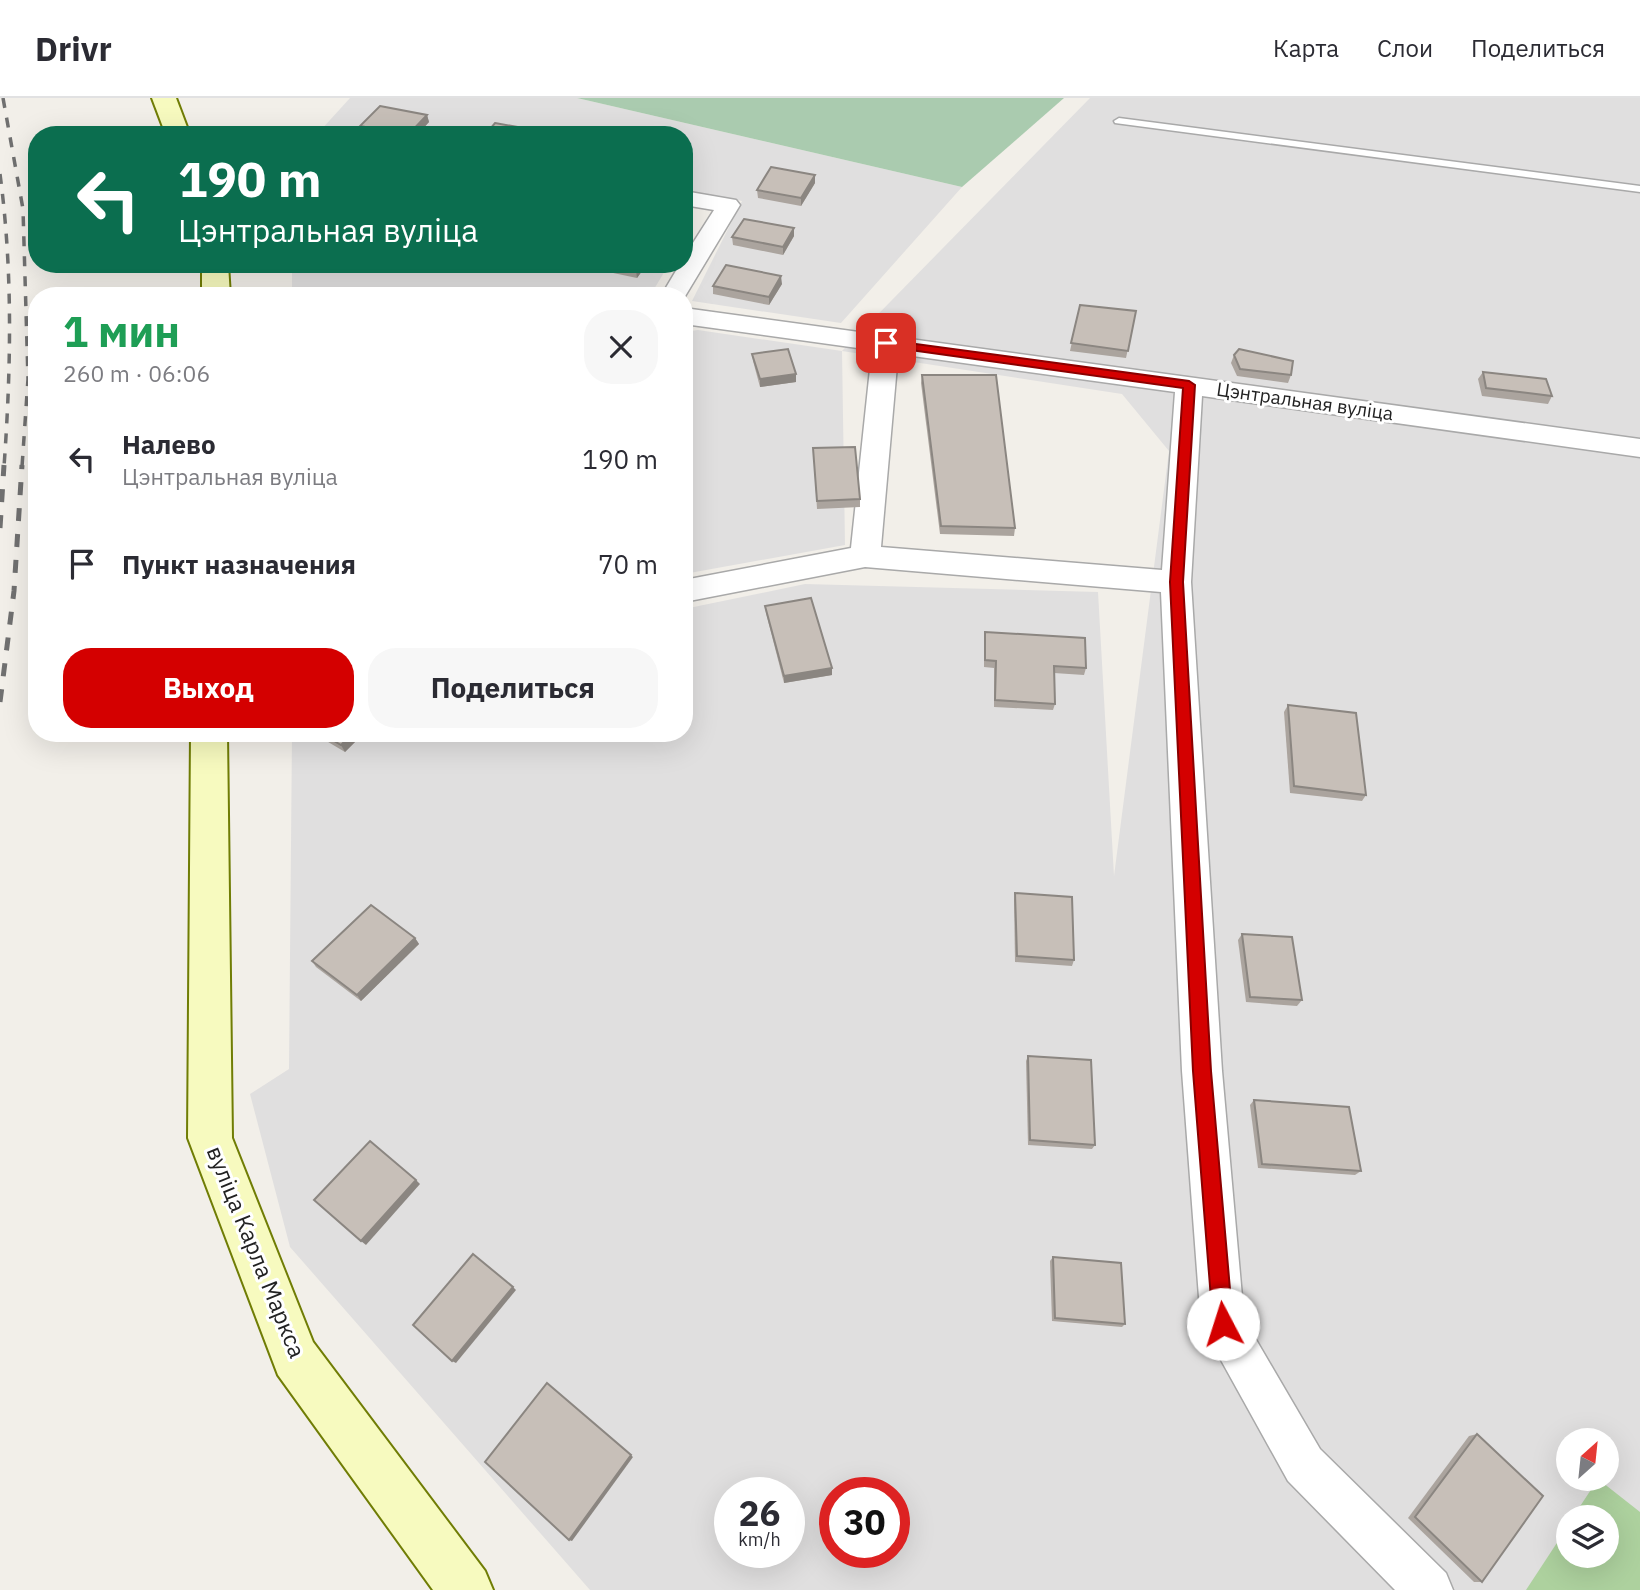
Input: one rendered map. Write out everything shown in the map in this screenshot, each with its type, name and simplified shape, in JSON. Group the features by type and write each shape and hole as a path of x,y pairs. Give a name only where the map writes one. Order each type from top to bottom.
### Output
{"street":[{"path":"164,98 175,126"},
{"path":"693,199 728,205 693,263"},
{"name":"Цэнтральная вуліца","path":"693,317 1640,448"},
{"path":"865,556 886,343"},
{"path":"1189,385 1177,582 1202,1071 1223,1324 1304,1465 1429,1590"},
{"path":"693,589 865,556 1177,582"},
{"name":"вуліца Карла Маркса","path":"209,742 210,1138 295,1358 466,1590"}],"lane":[{"path":"1119,121 1640,189"}],"shaded area":[{"path":"350,98 577,98 962,187 841,323 693,301 742,201 693,193 693,126 325,126"},
{"path":"1090,98 1640,98 1640,1590 590,1590 290,1247 250,1094 289,1069 292,742 693,742 693,607 805,584 1098,592 1114,876 1169,451 1122,394 842,351"},
{"path":"292,273 664,273 655,287 292,287"},
{"path":"693,331 842,351 845,545 693,572"}],"green space":[{"path":"577,98 1064,98 962,187"},
{"path":"1590,1491 1613,1491 1640,1512 1640,1590 1526,1590 1556,1544 1556,1568 1619,1568 1619,1505 1581,1505"}],"building":[{"path":"380,106 427,115 417,126 360,126"},
{"path":"771,167 815,175 801,198 757,190"},
{"path":"744,219 794,228 783,247 732,237"},
{"path":"726,265 781,276 769,297 713,286"},
{"path":"1080,305 1136,311 1128,351 1071,343"},
{"path":"788,349 796,374 760,379 752,354"},
{"path":"1239,349 1293,361 1291,375 1240,369 1234,355"},
{"path":"1483,372 1546,379 1552,396 1486,388"},
{"path":"922,375 996,375 1015,528 941,526"},
{"path":"855,447 860,499 817,501 813,448"},
{"path":"811,598 832,668 784,676 765,606"},
{"path":"985,632 1085,638 1086,668 1054,666 1055,704 995,700 996,661 985,660"},
{"path":"1288,705 1356,713 1366,795 1294,786"},
{"path":"1015,893 1072,897 1074,960 1017,956"},
{"path":"371,905 415,938 357,995 312,961"},
{"path":"1242,934 1292,937 1302,1000 1250,997"},
{"path":"1028,1056 1091,1060 1095,1145 1030,1140"},
{"path":"1254,1100 1349,1107 1361,1171 1262,1164"},
{"path":"370,1141 416,1180 361,1241 314,1200"},
{"path":"473,1254 513,1287 452,1361 413,1325"},
{"path":"1053,1257 1121,1263 1125,1324 1055,1318"},
{"path":"547,1383 631,1455 569,1540 485,1462"},
{"path":"1477,1434 1543,1496 1482,1582 1415,1517"}],"railway":[{"path":"3,98 23,209 28,379 22,467"},
{"path":"0,174 9,284 4,467"},
{"path":"0,528 4,465"},
{"path":"0,702 14,591 22,465"}],"route":[{"path":"886,343 1189,385 1177,582 1202,1071 1223,1324"}]}
